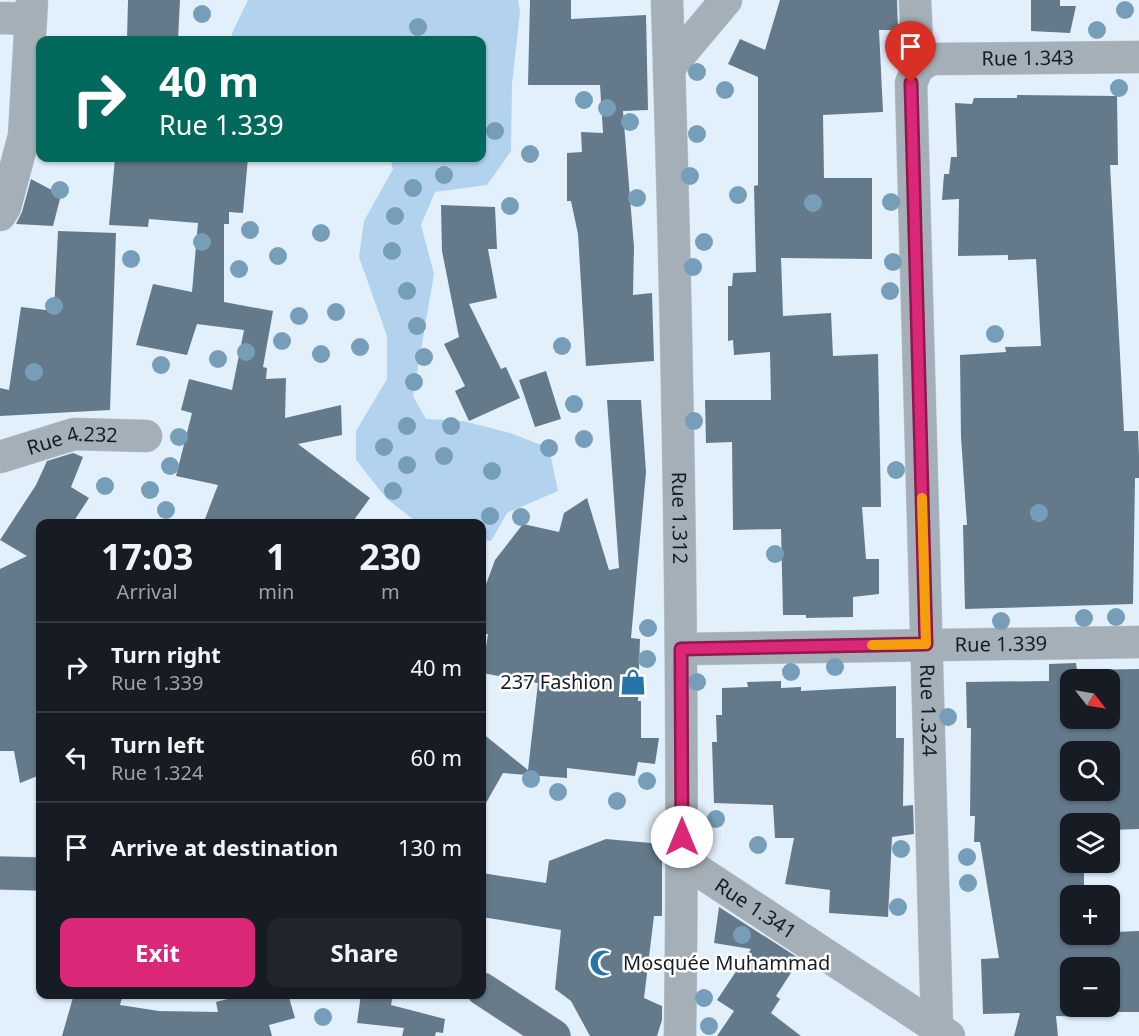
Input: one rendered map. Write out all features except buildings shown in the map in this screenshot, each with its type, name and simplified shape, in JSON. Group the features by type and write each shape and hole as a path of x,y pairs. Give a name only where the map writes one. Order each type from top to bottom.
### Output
{"main road":[{"path":"0,873 36,874"},
{"path":"486,992 554,1036"}],"street":[{"name":"Rue 1.312","path":"667,0 681,649 680,1036"},
{"path":"669,68 726,0"},
{"name":"Rue 1.324","path":"915,0 918,67 911,83 926,644 943,1031"},
{"path":"0,18 32,10 24,136 5,207 0,215"},
{"name":"Rue 1.343","path":"918,67 931,59 1139,57"},
{"name":"Rue 4.232","path":"0,457 74,435 146,436"},
{"name":"Rue 1.339","path":"681,649 1139,642"},
{"name":"Rue 1.341","path":"682,860 943,1031"}],"shaded area":[{"path":"248,0 518,0 520,12 512,84 511,151 487,185 435,192 421,225 434,274 413,396 426,419 463,421 510,433 549,448 558,491 507,513 491,541 486,540 486,519 413,519 387,499 356,460 356,431 387,379 387,336 359,257 364,221 393,169 391,162 486,162 486,36 232,36"}],"slow traffic":[{"path":"872,645 926,644 922,498"}],"place":[{"name":"237 Fashion","path":"633,682"},
{"name":"Mosquée Muhammad","path":"603,963"}],"route":[{"path":"682,837 681,649 926,644 911,83"}]}
